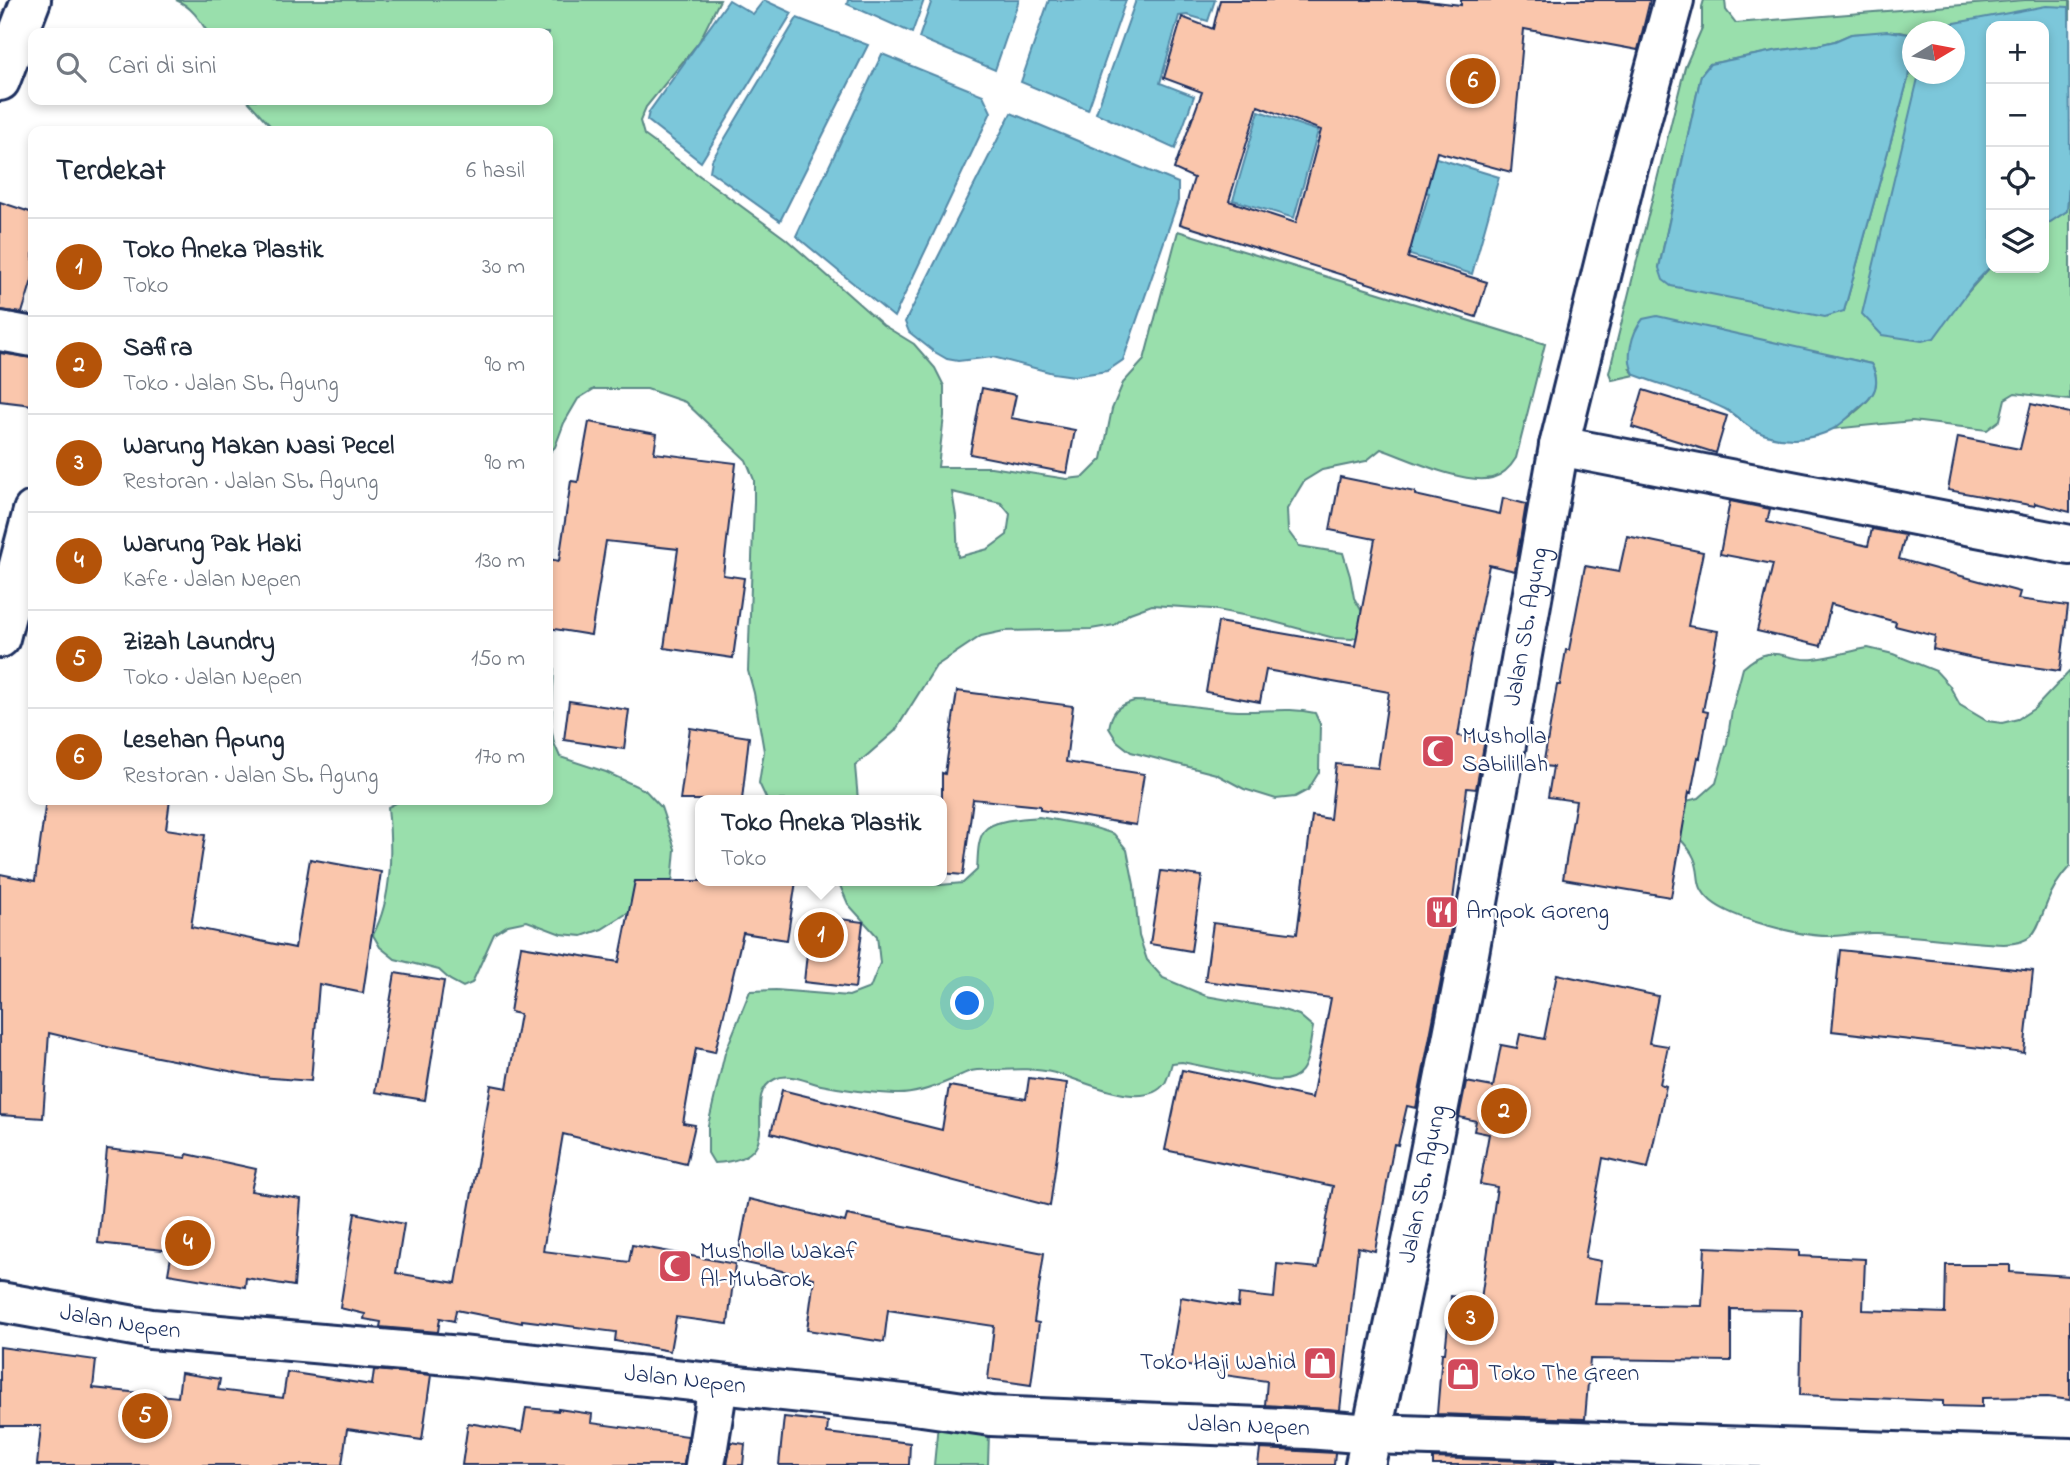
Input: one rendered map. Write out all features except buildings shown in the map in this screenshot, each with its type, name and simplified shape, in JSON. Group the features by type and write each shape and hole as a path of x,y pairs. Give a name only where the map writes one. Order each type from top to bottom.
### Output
{"street":[{"path":"15,60 31,0"},
{"name":"Jalan Sb. Agung","path":"1368,1449 1469,953 1559,446 1625,179 1674,0"},
{"path":"0,331 28,337"},
{"path":"1559,446 2070,545"},
{"path":"0,638 28,530"},
{"name":"Jalan Nepen","path":"0,1302 151,1329 461,1356 922,1406 991,1416 1308,1429 1368,1449 2070,1458"},
{"path":"705,1465 718,1385"}],"green space":[{"path":"176,0 720,0 699,42 646,107 640,121 644,135 786,239 883,325 914,344 935,368 944,386 944,416 938,467 991,467 1067,479 1084,477 1102,459 1112,409 1123,383 1144,360 1178,231 1545,344 1516,458 1500,475 1480,479 1452,475 1381,449 1366,461 1322,470 1304,481 1287,509 1288,531 1299,546 1343,553 1354,598 1364,615 1360,636 1352,639 1334,638 1212,609 1152,605 1130,613 1114,625 1091,629 1004,631 981,636 936,666 895,731 855,766 858,795 765,795 759,783 764,751 748,671 754,480 746,460 685,402 647,389 594,389 578,399 553,449 553,126 270,126 252,105 553,105 553,28 205,28 186,6","holes":["952,492 1001,503 1010,514 1007,535 988,549 958,557"]},
{"path":"1704,0 1725,0 1726,10 1736,23 2025,0 2070,0 2070,20 2069,7 1965,22 1902,21 1902,32 1851,34 1818,45 1710,64 1701,75 1659,267 1844,311 1907,84 1921,84 1961,300 1986,272 2049,273 2049,223 2067,211 2070,166 2070,400 2015,393 2005,399 2000,420 1987,430 1912,421 1833,429 1859,409 1873,393 1876,385 1871,364 1829,355 1630,369 1635,375 1612,380 1609,373 1685,67 1702,28"},
{"path":"1868,648 1893,654 1936,671 1949,685 1960,705 1987,721 2002,723 2018,719 2035,708 2070,671 2070,866 2054,888 2034,933 2023,941 2004,944 1876,933 1828,936 1801,933 1734,914 1711,901 1702,890 1692,854 1674,833 1682,802 1699,798 1716,783 1743,668 1763,655 1778,654 1814,659"},
{"path":"1134,701 1238,711 1286,710 1315,713 1320,724 1319,772 1308,790 1295,797 1276,799 1244,789 1216,774 1131,752 1117,741 1109,728 1116,710"},
{"path":"553,737 560,757 606,772 645,790 661,807 675,849 672,884 638,913 626,914 602,929 582,936 561,934 527,921 508,925 494,934 472,983 463,987 439,970 395,959 380,947 373,935 380,920 390,872 388,807 553,805"},
{"path":"1039,817 1089,826 1114,834 1127,850 1139,936 1147,960 1163,978 1206,996 1299,1015 1313,1027 1307,1058 1300,1073 1293,1078 1270,1080 1182,1062 1172,1063 1165,1083 1155,1091 1143,1095 1112,1092 1055,1073 1019,1069 974,1070 931,1088 902,1094 849,1090 792,1077 780,1077 765,1088 760,1100 759,1140 752,1151 738,1159 714,1163 708,1153 708,1125 725,1053 750,991 776,990 849,996 870,988 880,963 877,936 848,904 840,886 947,886 963,883 977,870 978,850 984,831 994,824"},
{"path":"938,1424 989,1433 988,1465 934,1465"}],"water":[{"path":"729,0 753,14 764,0 792,13 701,162 647,120 649,112"},
{"path":"848,0 924,0 912,33 847,4"},
{"path":"932,0 1019,0 995,70 919,38"},
{"path":"1049,0 1126,0 1088,110 1021,82"},
{"path":"1136,0 1215,0 1208,21 1187,15 1179,16 1160,83 1194,96 1175,149 1096,113"},
{"path":"2046,6 2069,7 2070,166 2067,211 2049,223 2049,21 1986,21 1986,271 1934,338 1922,341 1882,335 1862,314 1917,84 1965,84 1965,21"},
{"path":"797,18 868,45 780,221 710,171 712,160"},
{"path":"1887,31 1902,33 1902,84 1907,84 1844,311 1825,317 1671,286 1663,280 1659,268 1701,75 1710,64 1818,45 1851,34"},
{"path":"882,54 983,95 991,112 894,317 796,236"},
{"path":"1259,111 1318,131 1294,218 1233,200"},
{"path":"1011,113 1178,183 1178,201 1123,360 1107,371 1074,376 993,357 958,361 947,359 909,332 905,322"},
{"path":"1344,130 1499,177 1472,274 1319,227 1369,219 1417,233 1429,193 1385,181"},
{"path":"1657,316 1871,364 1876,386 1867,401 1841,424 1824,433 1794,439 1765,435 1725,409 1635,375 1630,362 1633,338 1643,319"}],"place":[{"name":"Lesehan Apung","path":"1473,81"},
{"name":"Musholla Sabilillah","path":"1438,751"},
{"name":"Ampok Goreng","path":"1442,912"},
{"name":"Toko Aneka Plastik","path":"821,935"},
{"name":"Safira","path":"1504,1111"},
{"name":"Warung Pak Haki","path":"188,1243"},
{"name":"Musholla Wakaf Al-Mubarok","path":"675,1266"},
{"name":"Warung Makan Nasi Pecel","path":"1471,1318"},
{"name":"Toko Haji Wahid","path":"1320,1363"},
{"name":"Toko The Green","path":"1463,1374"},
{"name":"Zizah Laundry","path":"145,1416"}]}
